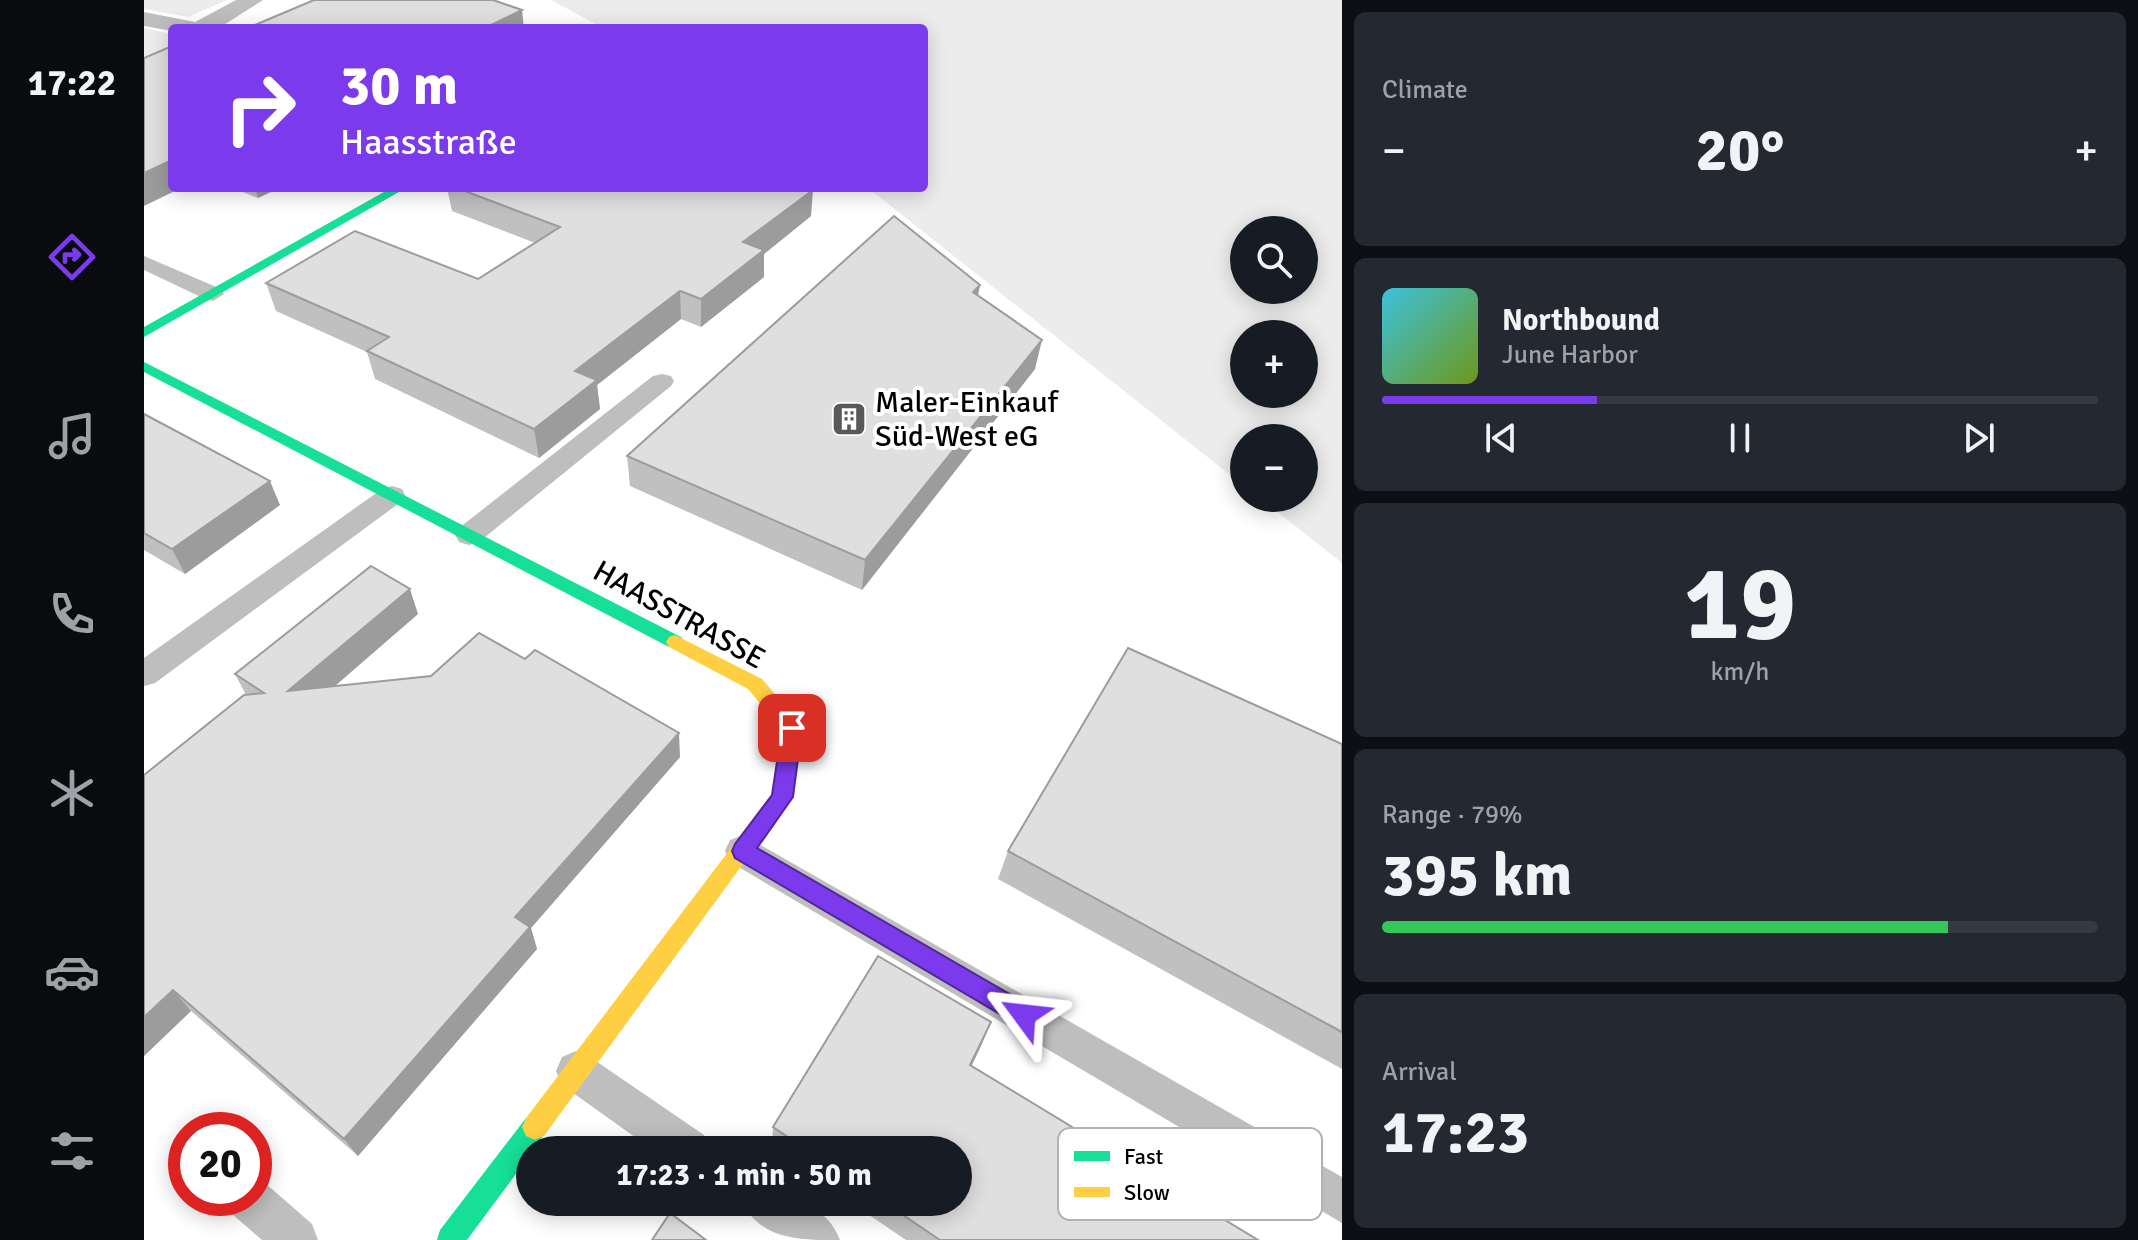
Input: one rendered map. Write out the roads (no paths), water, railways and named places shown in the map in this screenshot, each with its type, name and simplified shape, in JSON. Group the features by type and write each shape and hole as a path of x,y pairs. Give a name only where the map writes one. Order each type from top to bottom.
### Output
{"street":[{"path":"209,24 252,0"},
{"path":"144,19 170,24"},
{"path":"144,333 393,192"},
{"name":"HAASSTRASSE","path":"144,366 755,684 792,728 782,797 450,1240"}],"lane":[{"path":"144,262 213,294"},
{"path":"469,535 662,381"},
{"path":"144,674 392,495"},
{"path":"743,851 1217,1128"},
{"path":"576,1071 669,1136"},
{"path":"1322,1189 1342,1201"},
{"path":"269,1216 296,1240"},
{"path":"784,1216 818,1240"}],"place":[{"name":"Maler-Einkauf Süd-West eG","path":"849,419"}]}
